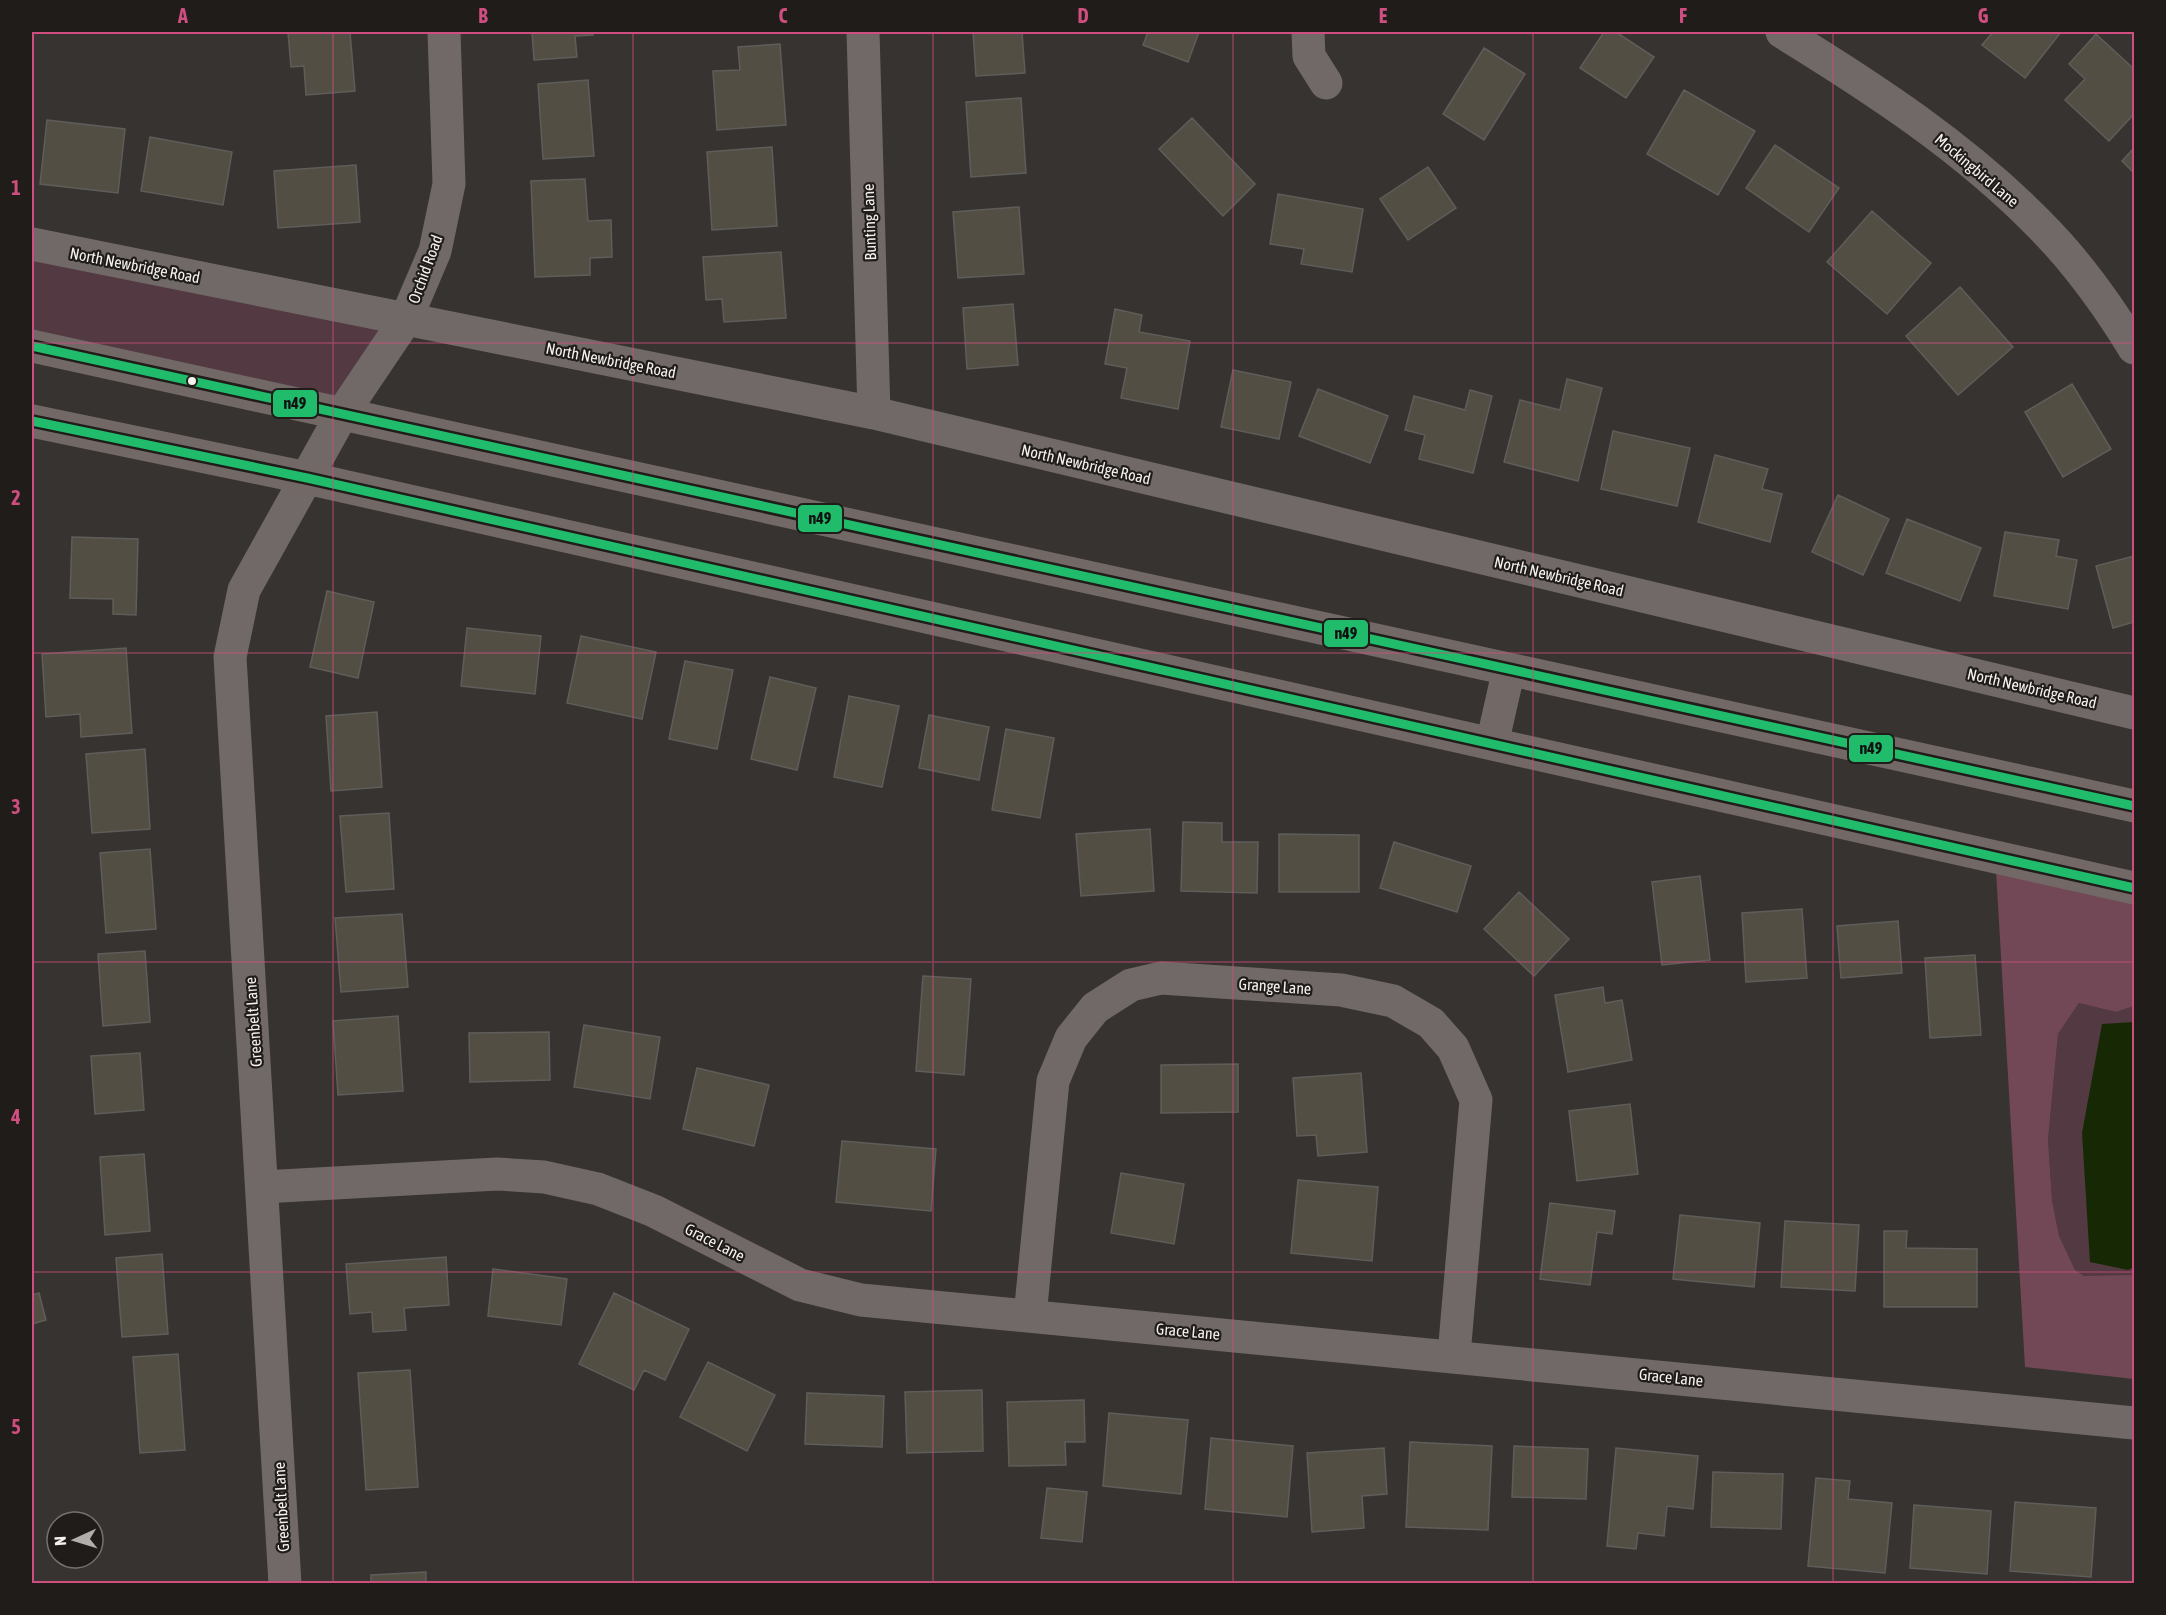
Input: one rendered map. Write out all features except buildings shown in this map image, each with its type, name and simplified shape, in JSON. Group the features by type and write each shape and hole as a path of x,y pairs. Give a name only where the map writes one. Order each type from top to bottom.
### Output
{"main road":[{"path":"32,346 2134,806"},
{"path":"32,421 308,478 2134,888"},
{"path":"1492,744 1509,669"}],"street":[{"name":"Orchid Road","path":"308,478 342,414 406,319 435,251 449,184 444,32"},
{"name":"Bunting Lane","path":"863,32 874,413"},
{"path":"1308,32 1309,56 1326,83"},
{"name":"Mockingbird Lane","path":"1782,32 1836,65 1954,148 1980,171 2040,225 2102,297 2134,348"},
{"name":"North Newbridge Road","path":"32,244 874,413 2134,713"},
{"name":"Greenbelt Lane","path":"285,1584 230,657 244,590 308,478"},
{"name":"Grange Lane","path":"1030,1316 1053,1081 1071,1038 1095,1008 1131,985 1161,978 1341,990 1393,1001 1431,1023 1453,1048 1476,1100 1454,1355"},
{"name":"Grace Lane","path":"263,1187 497,1173 544,1177 598,1189 654,1211 800,1285 861,1300 1454,1355 2134,1423"}],"shaded area":[{"path":"32,255 393,328 341,400 32,332"},
{"path":"1996,871 2134,900 2134,1006 2116,1012 2079,1003 2058,1034 2048,1140 2052,1200 2059,1236 2075,1270 2084,1276 2134,1275 2134,1379 2025,1367"},
{"path":"2079,1003 2116,1012 2134,1006 2134,1275 2130,1276 2084,1276 2075,1270 2059,1237 2052,1200 2048,1140 2058,1034"},
{"path":"2134,1022 2134,1267 2128,1270 2090,1262 2082,1133 2102,1024"}],"transit line":[{"name":"n49","path":"32,346 2134,806"},
{"name":"n49","path":"32,421 307,478 2134,888"}]}
